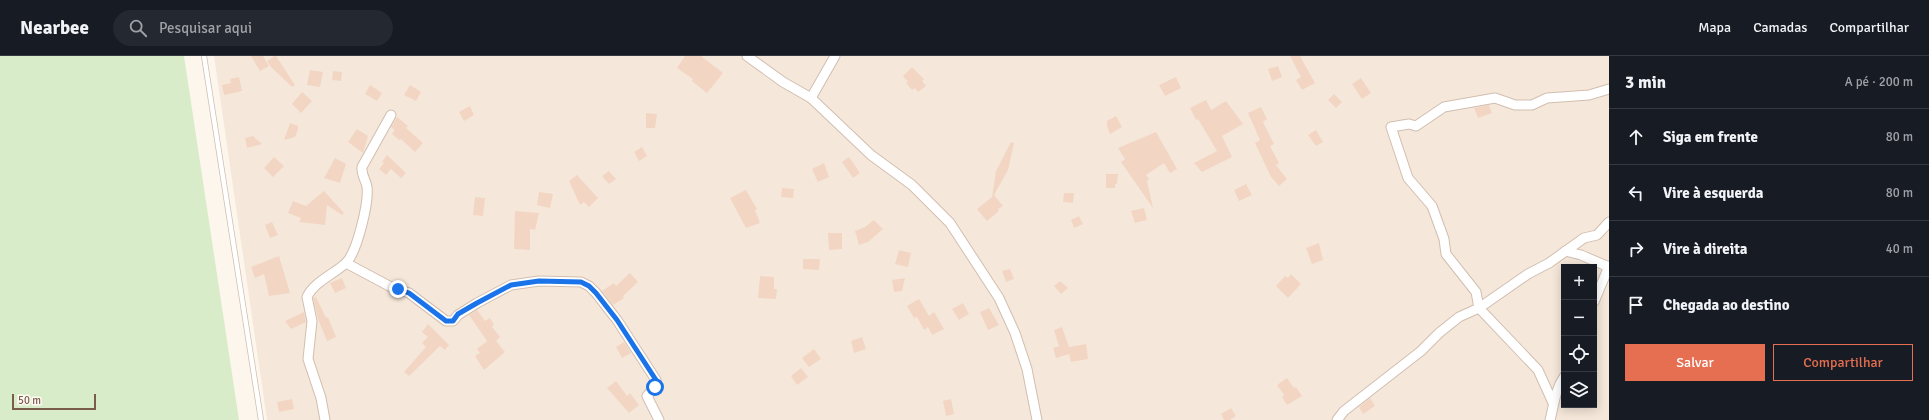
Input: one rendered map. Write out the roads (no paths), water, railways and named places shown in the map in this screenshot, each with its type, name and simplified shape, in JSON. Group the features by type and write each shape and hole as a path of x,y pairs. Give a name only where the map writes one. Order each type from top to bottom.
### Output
{"street":[{"path":"747,56 783,82 811,98 871,155 912,185 954,229 999,298 1015,333 1027,369 1037,420"},
{"path":"811,98 835,56"},
{"path":"1553,403 1538,370 1479,308 1476,292 1446,254 1444,239 1432,206 1408,178 1391,127 1409,124 1416,126 1444,107 1495,98 1515,105 1532,105 1547,98 1589,95 1609,89"},
{"path":"325,420 321,398 308,359 312,321 307,297 326,278 346,263 360,232 367,202 367,187 363,176 362,167 391,115"},
{"path":"1337,420 1344,411 1421,351 1439,333 1459,317 1479,308 1584,238 1596,235 1609,222"},
{"path":"1565,251 1609,266 1595,300"},
{"path":"346,263 391,287 409,293 446,321 453,321 458,314 477,303 511,285 521,282 567,281 581,282 589,286 617,320 656,380 655,387 647,396 659,420"},
{"path":"1550,420 1553,403 1561,381"}],"lane":[{"path":"204,56 261,420"}]}
